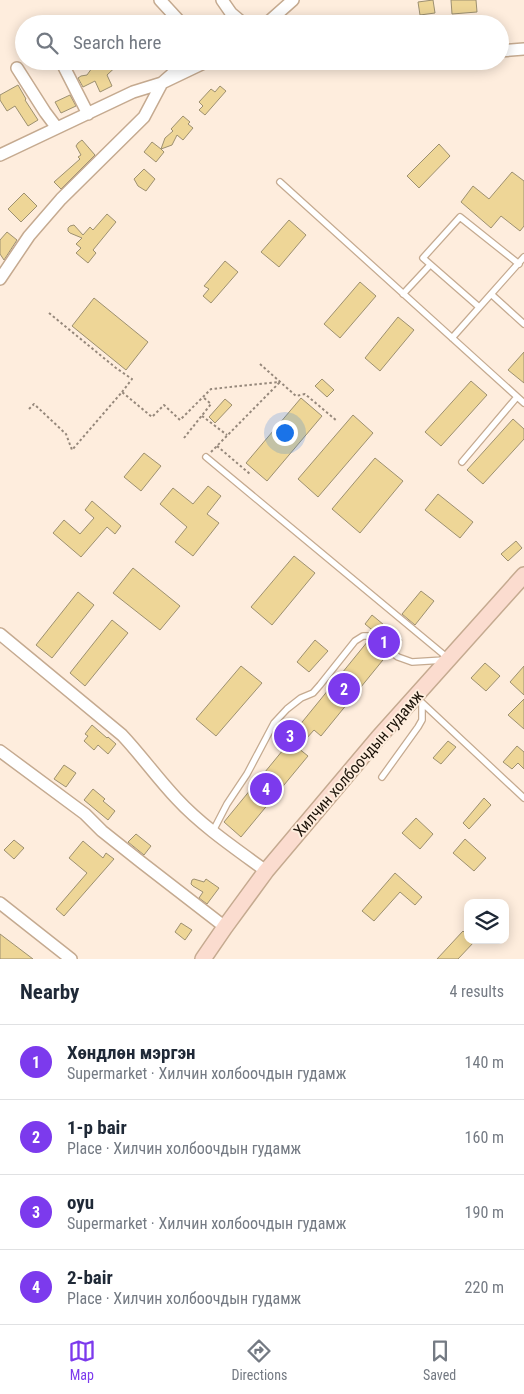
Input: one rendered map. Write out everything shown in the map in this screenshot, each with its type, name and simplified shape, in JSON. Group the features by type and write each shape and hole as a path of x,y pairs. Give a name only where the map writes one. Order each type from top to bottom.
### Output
{"main road":[{"name":"Хилчин холбоочдын гудамж","path":"203,959 266,871 378,738 418,699 448,659 524,575"}],"street":[{"path":"160,0 174,15"},
{"path":"222,0 233,15"},
{"path":"276,15 293,0"},
{"path":"509,50 524,49"},
{"path":"18,70 57,128"},
{"path":"65,70 88,114"},
{"path":"0,279 29,236 144,117 162,83 177,70"},
{"path":"0,155 133,92 162,83 189,70"},
{"path":"0,634 122,735 177,800 212,831 266,871"},
{"path":"0,751 85,814 102,831 225,927"},
{"path":"0,903 71,959"}],"lane":[{"path":"280,182 524,403"},
{"path":"479,307 423,258 460,217 518,264"},
{"path":"452,338 524,258"},
{"path":"403,294 430,265"},
{"path":"491,294 524,324"},
{"path":"462,462 517,397"},
{"path":"206,457 448,659"},
{"path":"212,831 247,774 274,723 287,709 301,698 312,693 320,685 355,641 363,636 371,636 398,657 412,662 448,659"},
{"path":"382,777 422,720 418,699"},
{"path":"418,699 524,798"}],"path":[{"path":"29,409 34,404 66,434 72,450 132,379 49,313"},
{"path":"260,364 296,396 305,394 337,421"},
{"path":"122,392 152,417 164,405 180,420 211,389 280,382"},
{"path":"206,457 280,382"},
{"path":"184,438 211,404 203,397"},
{"path":"202,416 227,435"},
{"path":"217,446 250,474"}],"building":[{"path":"433,0 435,13 420,15 418,2"},
{"path":"451,0 476,0 477,12 452,14"},
{"path":"91,70 112,70 107,75 112,86 100,92 95,81 83,87 78,78 87,75"},
{"path":"18,85 38,120 28,126 15,106 7,111 0,100 0,95"},
{"path":"220,86 226,91 205,115 199,110 203,106 199,102 211,89 215,92"},
{"path":"70,95 76,106 61,113 55,102"},
{"path":"183,116 190,122 188,124 193,128 183,140 177,135 172,145 161,149 165,138 173,131 171,129"},
{"path":"82,140 95,155 61,189 54,182 80,159 78,157 81,155 76,146"},
{"path":"152,142 164,152 156,162 144,152"},
{"path":"439,144 450,156 419,188 407,176"},
{"path":"144,169 155,179 146,191 138,186 134,179"},
{"path":"512,172 524,181 524,226 520,231 501,216 491,228 461,202 473,186 489,199"},
{"path":"24,193 37,206 21,222 8,209"},
{"path":"107,214 116,222 93,250 96,253 88,263 76,253 81,248 76,244 82,238 70,233 68,228 74,225 83,235 90,227 93,230"},
{"path":"289,220 306,235 279,267 261,252"},
{"path":"7,232 17,240 4,260 0,254 0,240"},
{"path":"225,261 238,272 211,303 203,296 209,289 204,286"},
{"path":"360,282 376,296 340,338 324,324"},
{"path":"94,298 148,342 126,370 72,326"},
{"path":"398,317 414,330 380,371 365,358"},
{"path":"524,352 524,383 508,370"},
{"path":"322,379 334,390 327,397 315,386"},
{"path":"471,381 487,395 441,446 425,432"},
{"path":"301,398 322,416 267,481 246,463"},
{"path":"225,399 232,405 215,423 209,417"},
{"path":"353,415 373,433 318,497 298,479"},
{"path":"513,419 524,429 524,439 483,484 467,470"},
{"path":"144,453 161,466 141,491 124,477"},
{"path":"375,458 403,481 360,533 332,509"},
{"path":"208,486 221,496 207,514 219,523 193,556 175,542 187,527 160,504 173,488 193,504"},
{"path":"438,494 473,522 460,538 425,510"},
{"path":"92,501 121,526 115,534 107,527 81,557 53,533 64,520 80,534 94,518 85,510"},
{"path":"516,541 522,548 508,561 501,554"},
{"path":"294,556 315,573 272,625 251,607"},
{"path":"133,568 180,606 160,630 113,593"},
{"path":"421,591 434,601 415,625 402,614"},
{"path":"78,592 94,605 52,658 36,645"},
{"path":"372,615 402,640 395,649 365,624"},
{"path":"112,620 128,633 85,686 70,673"},
{"path":"315,640 328,651 309,672 297,662"},
{"path":"368,641 387,655 321,736 314,730 298,748 308,756 241,837 224,822 292,739 290,737"},
{"path":"485,663 500,676 486,691 471,678"},
{"path":"241,666 262,683 216,736 196,719"},
{"path":"524,666 524,695 510,682"},
{"path":"524,699 524,729 508,715"},
{"path":"92,725 116,744 108,754 98,745 94,750 84,741 88,736 85,734"},
{"path":"448,741 456,747 441,764 433,758"},
{"path":"517,746 524,752 524,769 518,763 512,769 503,762"},
{"path":"64,765 76,773 66,787 54,779"},
{"path":"93,789 115,811 108,820 84,800"},
{"path":"484,798 491,805 469,829 463,823"},
{"path":"416,818 433,834 420,849 402,833"},
{"path":"136,834 151,846 144,855 128,842"},
{"path":"465,839 486,858 474,871 453,853"},
{"path":"14,840 24,848 14,859 4,850"},
{"path":"83,841 103,858 106,853 114,859 64,916 56,909 87,873 69,858"},
{"path":"395,873 422,897 415,905 400,892 374,921 362,911"},
{"path":"194,879 204,882 206,879 219,888 207,904 199,898 203,892 191,884"},
{"path":"181,923 192,930 185,940 175,932"},
{"path":"463,931 464,944 472,944 458,959 437,959"},
{"path":"0,934 33,959 0,959"}],"place":[{"name":"Хөндлөн мэргэн","path":"384,642"},
{"name":"1-p bair","path":"344,689"},
{"name":"oyu","path":"290,736"},
{"name":"2-bair","path":"266,789"}]}
